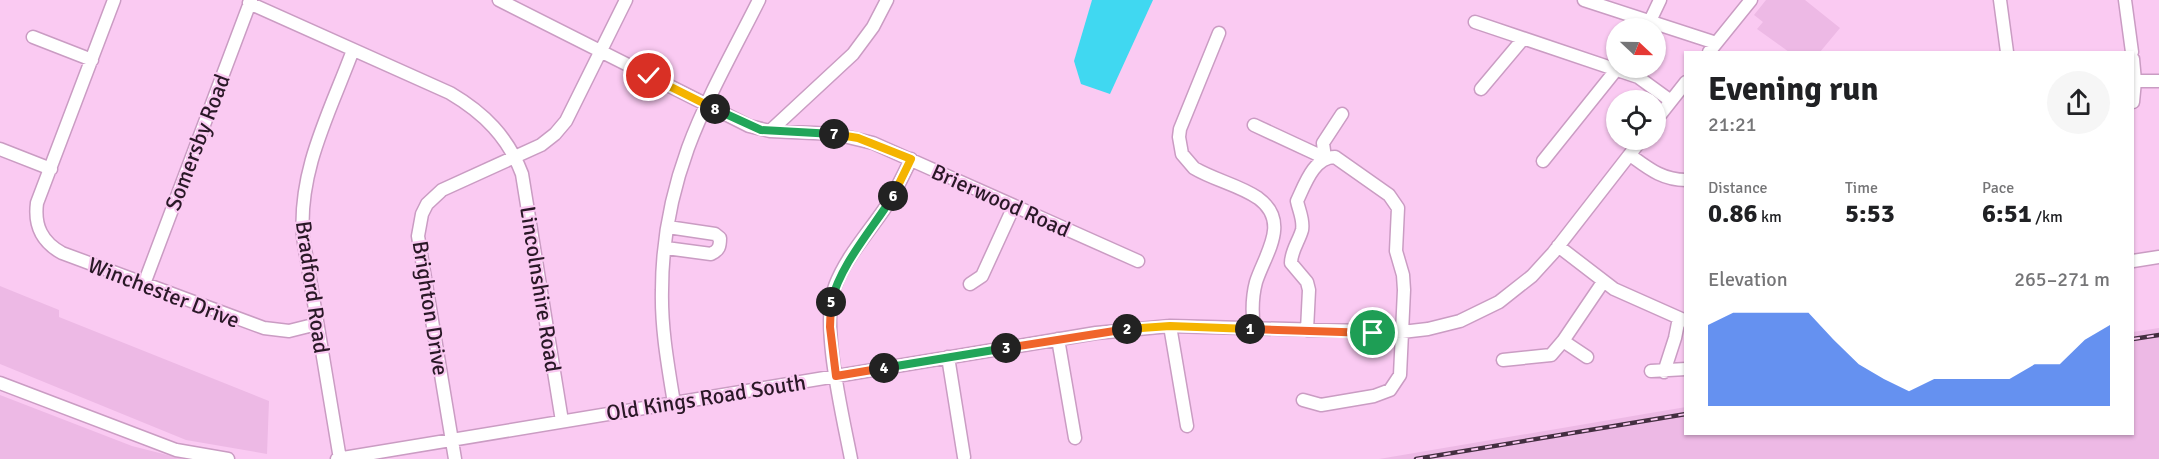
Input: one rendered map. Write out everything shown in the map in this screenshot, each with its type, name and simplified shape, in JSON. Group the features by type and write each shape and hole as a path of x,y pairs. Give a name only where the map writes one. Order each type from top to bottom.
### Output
{"street":[{"path":"0,150 51,169 114,0"},
{"name":"Brierwood Road","path":"499,0 749,126 770,131 836,134 858,138 911,159 1138,261"},
{"name":"Brighton Drive","path":"455,459 418,225 427,204 442,189 541,145 555,134 572,109 626,0"},
{"path":"674,403 663,327 662,289 669,227 678,180 707,105 759,0"},
{"path":"770,131 853,54 873,27 887,0"},
{"path":"1584,0 1641,18"},
{"path":"1651,18 1660,0"},
{"path":"1666,28 1713,48 1751,0"},
{"path":"2000,0 2007,51"},
{"path":"2125,0 2132,51"},
{"name":"Lincolnshire Road","path":"250,2 464,101 485,117 500,134 515,157 522,174 562,421"},
{"name":"Somersby Road","path":"144,284 250,2"},
{"path":"1475,22 1606,67"},
{"path":"1219,33 1180,129 1179,137 1182,154 1194,168 1252,195 1263,203 1273,219 1273,241 1256,282 1254,329"},
{"path":"33,38 92,60"},
{"path":"1480,89 1523,39"},
{"name":"Bradford Road","path":"339,459 303,237 302,207 308,167 353,50"},
{"path":"2134,70 2134,92"},
{"path":"1544,161 1610,78"},
{"path":"1639,78 1671,101"},
{"path":"2135,81 2159,81"},
{"path":"1666,107 1684,85"},
{"path":"1325,158 1323,143 1342,114"},
{"path":"1254,125 1325,158"},
{"name":"Old Kings Road South","path":"339,459 1126,329 1170,326 1402,332 1452,324 1499,302 1532,276 1633,150"},
{"path":"1629,155 1654,173 1674,180 1684,180"},
{"path":"1303,400 1321,405 1374,396 1390,390 1400,375 1404,282 1396,251 1398,208 1394,199 1335,157 1325,158 1318,162 1297,201 1302,230 1291,257 1293,267 1308,282 1307,330"},
{"path":"850,459 830,327 831,302 835,285 857,246 896,191 911,159"},
{"name":"Winchester Drive","path":"51,169 37,203 36,213 43,238 51,247 264,328 289,331 317,324"},
{"path":"970,285 982,276 1014,206"},
{"path":"666,248 711,254 720,246 720,238 715,234 669,227"},
{"path":"1557,246 1603,282 1682,319 1657,372 1684,369"},
{"path":"2134,261 2159,256"},
{"path":"1503,360 1551,355 1603,282"},
{"path":"1170,326 1187,426"},
{"path":"1058,339 1075,438"},
{"path":"1563,341 1587,357"},
{"path":"948,357 964,457"},
{"path":"0,383 176,450 228,459"}],"shaded area":[{"path":"1766,0 1805,0 1840,28 1821,51 1788,51 1757,29 1763,22 1754,15"},
{"path":"0,286 59,310 59,317 269,401 267,454 186,440 0,364"},
{"path":"2159,328 2159,459 1379,459 1684,407 1684,435 2134,435 2134,332"},
{"path":"0,395 132,446 183,459 0,459"}],"water":[{"path":"1092,0 1153,0 1110,94 1081,84 1074,61"}],"railway":[{"path":"2134,339 2159,335"},
{"path":"1416,459 1684,414"}],"route":[{"path":"649,76 761,130 836,134 858,138 911,159 896,191 857,246 835,285 831,302 830,327 836,376 1137,328 1170,326 1373,333"}]}
